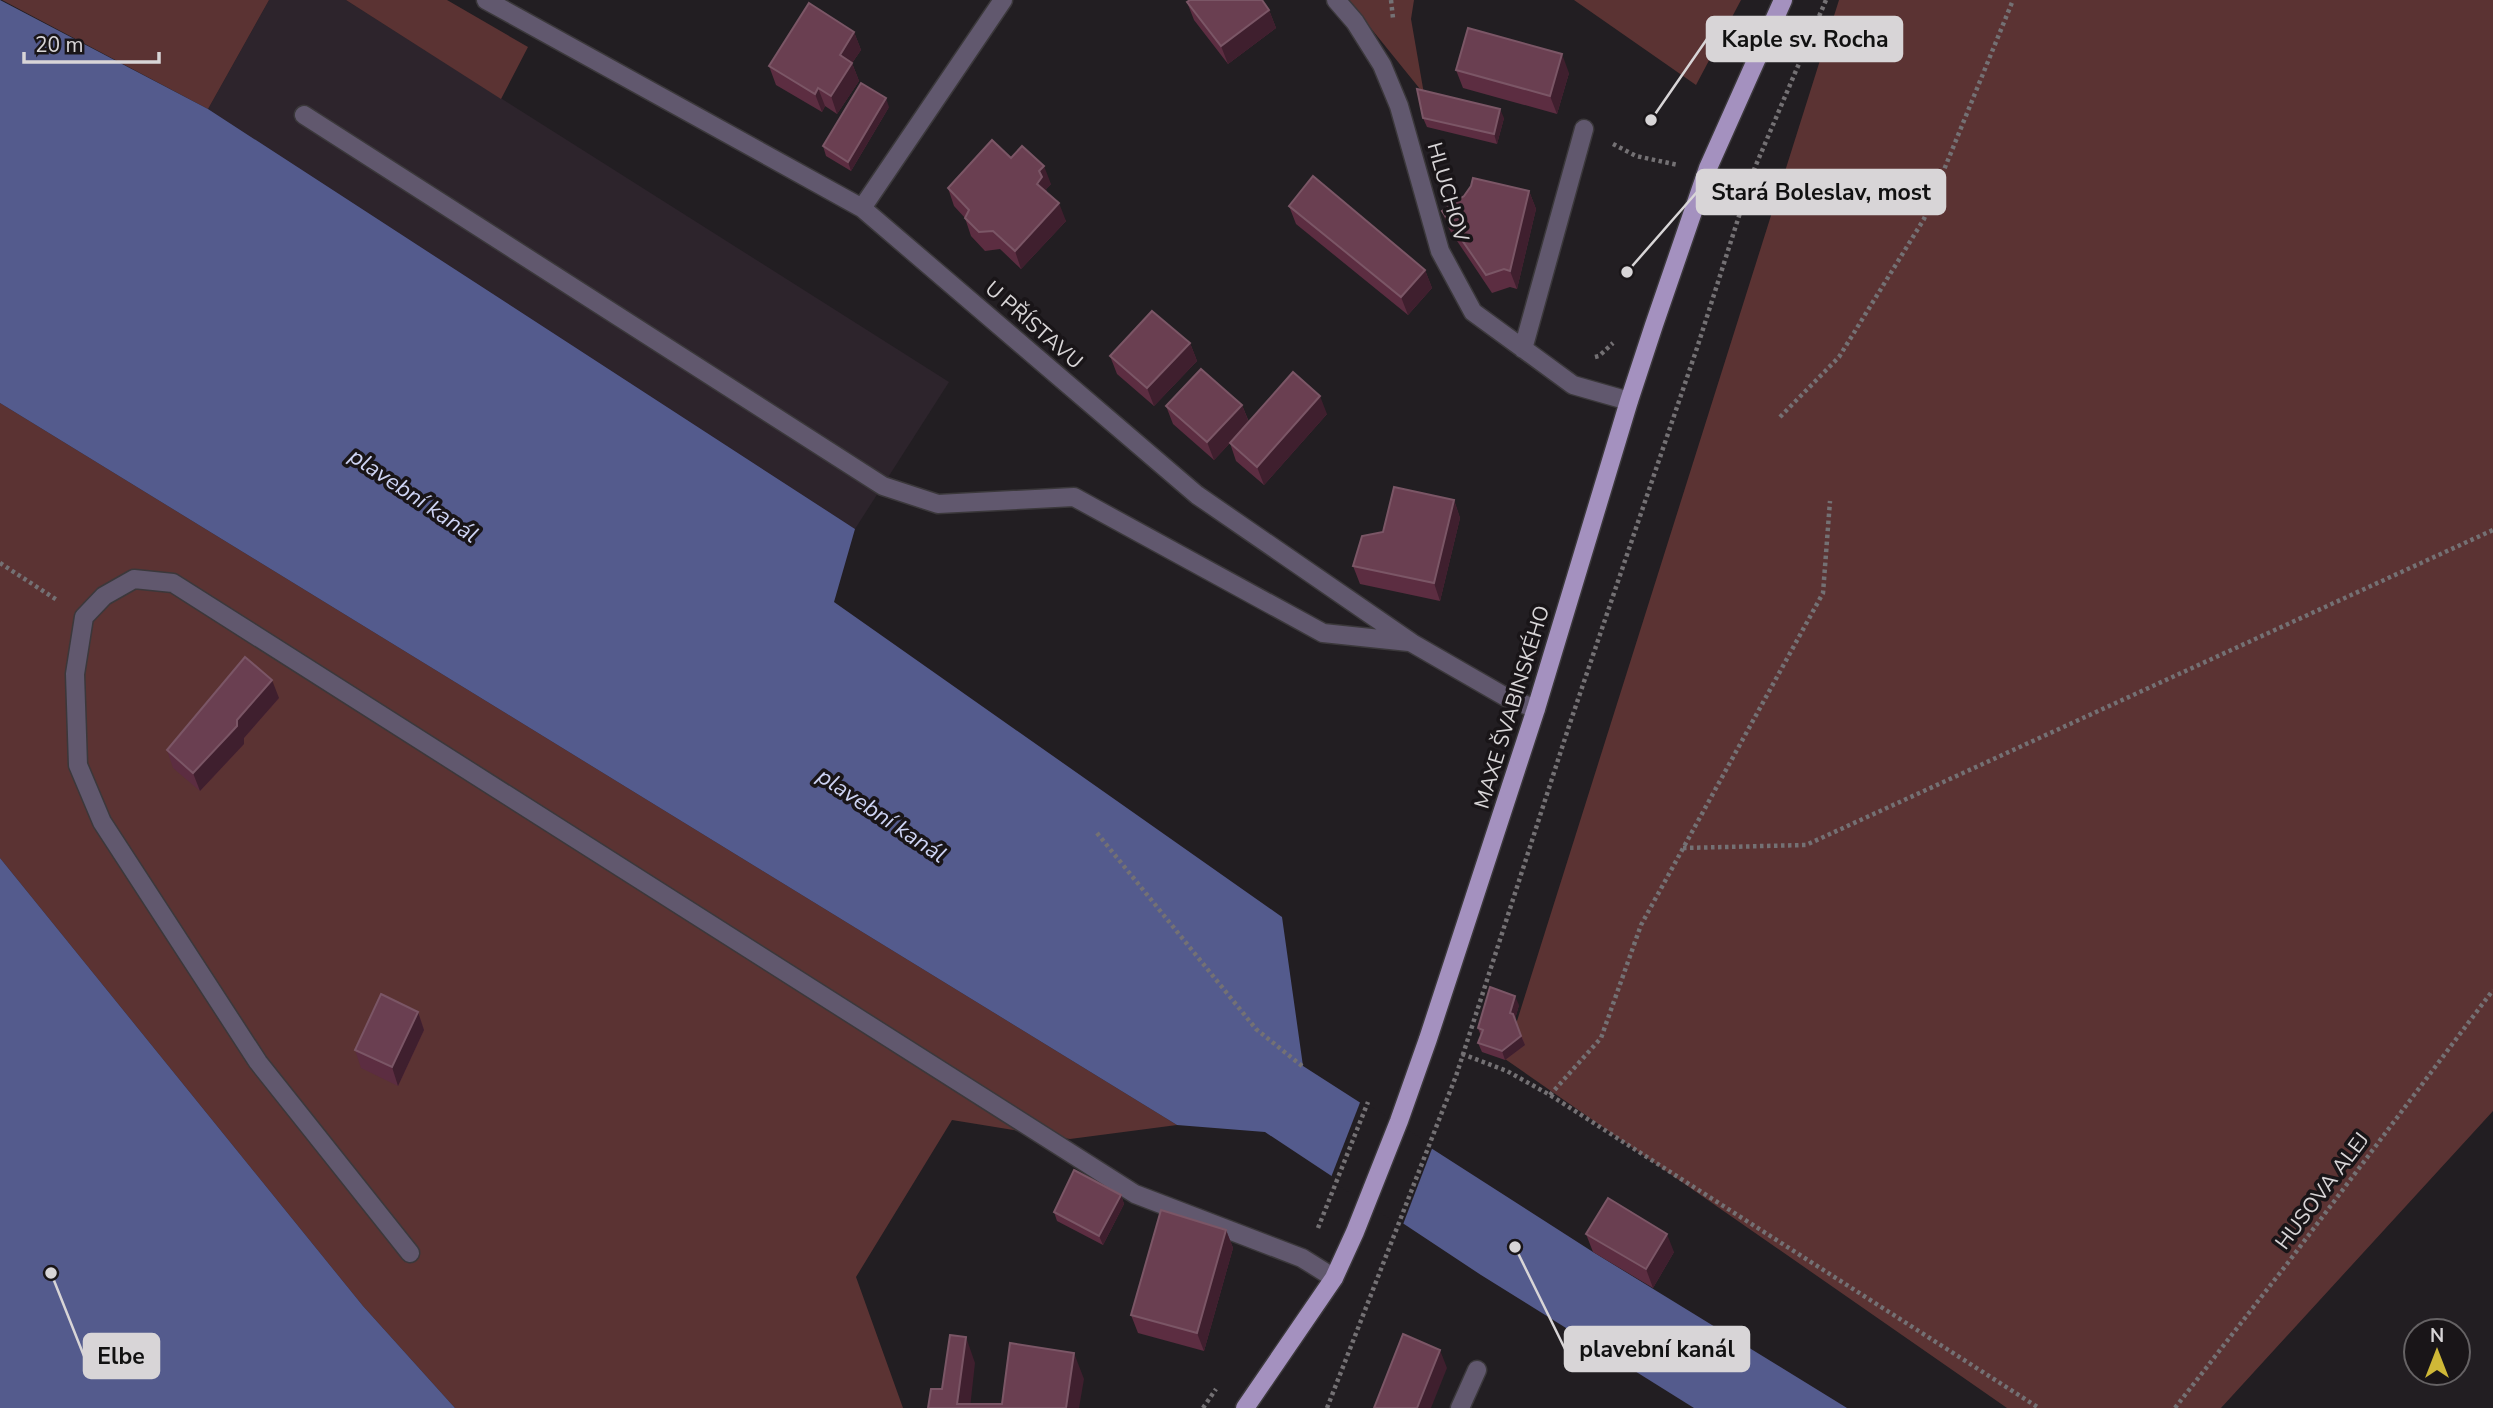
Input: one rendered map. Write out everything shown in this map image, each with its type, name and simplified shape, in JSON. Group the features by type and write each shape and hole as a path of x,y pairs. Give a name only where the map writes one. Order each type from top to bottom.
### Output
{"main road":[{"name":"MAXE ŠVABINSKÉHO","path":"1245,1408 1334,1278 1420,1062 1536,709 1629,401 1708,168 1783,0"}],"street":[{"name":"U PŘÍSTAVU","path":"486,0 862,208 1197,495 1412,643 1504,696 1536,709"},
{"path":"862,208 1003,0"},
{"name":"HLUCHOV","path":"1336,0 1355,22 1382,65 1399,106 1440,251 1474,312 1573,384 1629,401"},
{"path":"304,115 883,486 938,504 1074,497 1323,633 1412,643"},
{"path":"1523,349 1584,129"},
{"path":"410,1253 258,1062 102,822 78,765 75,674 84,617 104,596 134,579 173,583 1135,1194 1302,1258 1334,1278"},
{"path":"1460,1408 1477,1370"}],"path":[{"path":"1327,1408 1456,1076 1753,172 1826,0"},
{"path":"1780,417 1839,357 1924,219 2014,0"},
{"path":"1636,156 1679,165"},
{"path":"1550,1095 1601,1038 1641,925 1823,593 1830,500"},
{"path":"1683,848 1806,845 2493,530"},
{"path":"0,563 84,617"},
{"path":"1097,833 1256,1030 1302,1066"},
{"name":"HUSOVA ALEJ","path":"2175,1408 2493,990"},
{"path":"1463,1054 1507,1071 1550,1095 2039,1408"},
{"path":"1302,1258 1317,1229 1368,1101"},
{"path":"1203,1408 1217,1387"}],"shaded area":[{"path":"2,0 269,0 208,109"},
{"path":"269,0 346,0 949,382 855,529 208,109"},
{"path":"346,0 447,0 528,47 501,99"},
{"path":"1348,0 1414,0 1411,19 1424,94"},
{"path":"1574,0 1741,0 1696,85"},
{"path":"1839,0 2493,0 2493,1111 2221,1408 2007,1408 1505,1059"},
{"path":"0,403 1177,1125 1070,1139 952,1120 856,1277 903,1408 455,1408 363,1306 0,858"}],"water":[{"path":"0,0 208,109 855,529 834,602 1282,917 1303,1066 1593,1252 1847,1408 1694,1408 1481,1275 1265,1132 1177,1125 0,403"},
{"path":"0,858 363,1306 455,1408 0,1408"}],"pier":[{"path":"1361,1100 1433,1146 1402,1227 1330,1180"}],"building":[{"path":"1262,0 1269,10 1221,46 1187,2"},
{"path":"809,3 854,32 840,55 852,63 831,96 818,88 815,94 769,66"},
{"path":"1468,28 1562,54 1550,96 1456,70"},
{"path":"861,83 886,98 848,162 823,146"},
{"path":"1417,89 1500,109 1494,134 1423,118"},
{"path":"992,140 1011,158 1022,146 1044,166 1039,171 1042,177 1037,184 1059,203 1015,251 993,231 979,232 965,218 969,210 948,188"},
{"path":"1313,176 1425,270 1401,297 1289,206"},
{"path":"1473,178 1529,191 1510,271 1504,269 1486,275 1442,211 1464,196"},
{"path":"1152,311 1190,343 1147,388 1110,356"},
{"path":"1201,369 1242,405 1207,442 1166,406"},
{"path":"1293,372 1320,396 1257,467 1230,443"},
{"path":"1394,487 1454,500 1434,583 1353,566 1362,536 1383,532"},
{"path":"245,657 272,680 237,720 237,726 193,773 167,750"},
{"path":"1490,987 1515,996 1510,1013 1513,1014 1521,1036 1502,1051 1478,1043 1483,1030 1478,1028"},
{"path":"381,994 418,1012 392,1067 355,1050"},
{"path":"1074,1170 1121,1195 1099,1236 1054,1212"},
{"path":"1608,1198 1667,1234 1646,1269 1586,1234"},
{"path":"1161,1210 1226,1230 1197,1333 1131,1315"},
{"path":"1403,1334 1440,1350 1417,1408 1374,1408"},
{"path":"950,1335 966,1337 957,1404 1002,1404 1010,1343 1074,1353 1066,1408 928,1408 931,1389 942,1389"}],"place":[{"name":"Kaple sv. Rocha","path":"1651,120"},
{"name":"Stará Boleslav, most","path":"1627,272"},
{"name":"plavební kanál","path":"1515,1247"},
{"name":"Elbe","path":"51,1273"}]}
